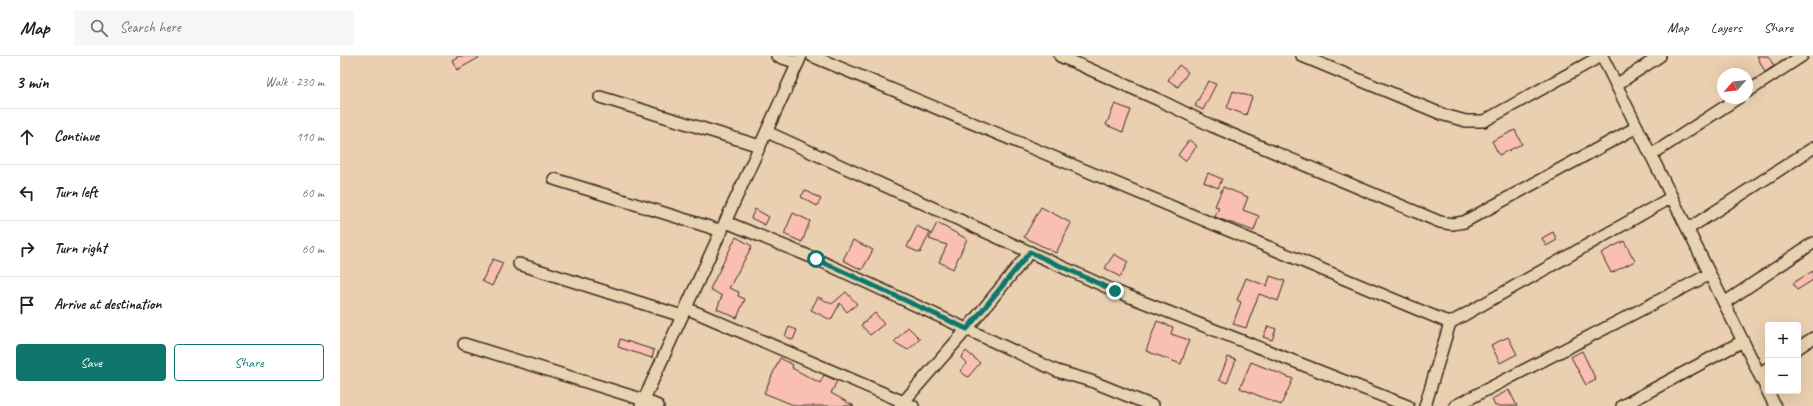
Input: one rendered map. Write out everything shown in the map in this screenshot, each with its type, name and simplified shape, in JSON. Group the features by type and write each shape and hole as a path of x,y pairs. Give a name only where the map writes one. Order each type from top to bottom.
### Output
{"street":[{"path":"642,403 799,59 777,56"},
{"path":"812,56 1450,323"},
{"path":"1060,56 1159,100 1212,126 1440,222 1452,224 1464,222 1637,127"},
{"path":"1302,56 1444,115 1466,121 1484,121 1602,56 1743,341 1764,371 1775,406"},
{"path":"1616,85 1660,56"},
{"path":"1753,88 1802,56"},
{"path":"600,97 760,146"},
{"path":"1651,155 1729,104"},
{"path":"767,132 1115,291 1408,406"},
{"path":"1688,229 1813,148"},
{"path":"554,179 724,226 816,259 1057,371 1091,381 1154,406"},
{"path":"1426,406 1450,323 1672,197"},
{"path":"1724,303 1813,243"},
{"path":"519,264 684,312 905,405 1030,252"},
{"path":"1455,406 1710,274"},
{"path":"1801,346 1813,338"},
{"path":"1622,406 1743,341"},
{"path":"464,344 642,403 658,406"}],"building":[{"path":"459,56 482,56 457,70 452,60"},
{"path":"1757,56 1768,56 1774,66 1765,72"},
{"path":"1179,65 1188,72 1178,87 1168,80"},
{"path":"1208,81 1216,84 1203,110 1195,106"},
{"path":"1233,91 1252,97 1246,115 1227,108"},
{"path":"1115,104 1131,110 1123,132 1106,125"},
{"path":"1515,130 1522,144 1499,155 1492,141"},
{"path":"1189,140 1197,146 1185,161 1178,155"},
{"path":"1208,173 1222,179 1218,188 1204,182"},
{"path":"1223,187 1248,197 1243,210 1259,216 1254,231 1215,217 1219,207 1215,206"},
{"path":"805,190 821,199 817,206 801,197"},
{"path":"1041,207 1071,223 1056,253 1024,237"},
{"path":"755,209 769,217 765,225 751,218"},
{"path":"793,213 810,221 802,242 784,234"},
{"path":"937,223 967,239 953,269 939,262 947,245 929,239"},
{"path":"917,226 930,233 920,253 907,247"},
{"path":"1553,232 1557,240 1546,246 1542,238"},
{"path":"736,237 752,246 729,288 739,292 738,296 745,299 737,318 717,309 722,296 710,289"},
{"path":"853,240 873,250 862,270 843,260"},
{"path":"1624,241 1635,261 1611,273 1601,253"},
{"path":"1114,254 1128,262 1120,277 1105,268"},
{"path":"493,259 503,263 492,286 482,281"},
{"path":"1813,271 1813,280 1797,290 1793,283"},
{"path":"1270,276 1285,281 1278,301 1259,294 1246,328 1233,324 1241,302 1237,300 1246,278 1267,286"},
{"path":"846,292 857,304 847,312 840,303 831,320 811,310 818,297 832,304"},
{"path":"875,313 884,324 870,335 861,325"},
{"path":"1157,321 1173,327 1171,334 1189,340 1181,364 1146,351"},
{"path":"1268,326 1276,329 1272,340 1263,337"},
{"path":"789,327 797,330 793,340 785,336"},
{"path":"908,327 920,339 908,350 894,342"},
{"path":"1508,337 1517,354 1500,363 1491,345"},
{"path":"620,339 654,350 652,358 618,347"},
{"path":"966,351 980,363 968,377 960,371 967,363 961,358"},
{"path":"1582,351 1596,380 1586,385 1571,357"},
{"path":"1228,357 1236,360 1227,383 1219,380"},
{"path":"780,358 793,365 792,368 820,383 824,375 837,381 831,393 854,406 796,406 764,393"},
{"path":"1251,362 1293,379 1281,405 1240,388"},
{"path":"1509,390 1517,406 1495,406 1492,399"}],"route":[{"path":"816,259 967,329 1030,252 1115,291"}]}
